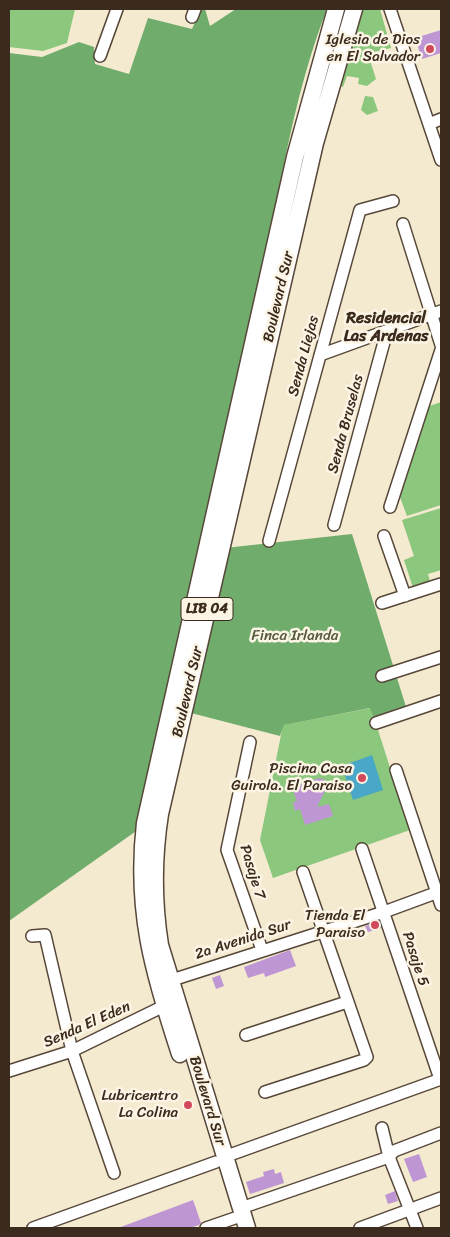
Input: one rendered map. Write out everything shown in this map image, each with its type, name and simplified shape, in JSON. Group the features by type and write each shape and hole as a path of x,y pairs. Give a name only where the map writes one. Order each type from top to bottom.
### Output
{"highway":[{"name":"Boulevard Sur","path":"240,1221 170,1003 152,962 143,908 142,871 145,823 295,157 336,9"},
{"name":"Boulevard Sur","path":"170,1003 169,980 160,946 154,898 154,862 160,814 315,143 354,9"}],"street":[{"path":"100,56 117,9"},
{"path":"390,9 441,160"},
{"path":"429,124 441,119"},
{"name":"Senda Liejas","path":"269,541 360,210 393,202"},
{"path":"403,224 436,313 441,345"},
{"path":"320,355 436,313"},
{"name":"Senda Bruselas","path":"334,525 387,331"},
{"path":"390,508 441,350"},
{"path":"384,536 405,596"},
{"path":"382,603 441,584"},
{"path":"382,676 441,657"},
{"path":"376,723 441,701"},
{"name":"Pasaje 7","path":"250,742 227,850 262,950"},
{"path":"396,770 439,892 441,905"},
{"name":"Pasaje 5","path":"362,849 441,1079"},
{"path":"266,1092 366,1058 303,872"},
{"name":"2a Avenida Sur","path":"169,980 384,912 439,892"},
{"path":"32,936 44,935 72,1051 114,1173"},
{"path":"246,1035 347,1002"},
{"name":"Senda El Eden","path":"9,1071 72,1051 170,1003"},
{"path":"33,1228 441,1079"},
{"path":"382,1128 389,1157 416,1228"},
{"path":"206,1228 240,1221 389,1157 393,1151 441,1133"},
{"path":"360,1228 441,1198"}],"green space":[{"path":"9,9 75,9 67,43 43,51 9,47"},
{"path":"201,9 205,9 210,26 236,9 327,9 302,86 290,138 139,829 9,921 9,53 42,57 79,42 94,47 95,64 129,74 148,18 192,29"},
{"path":"360,9 380,9 391,48 368,54 376,79 367,86 358,84 359,78 347,76 343,87 336,85"},
{"path":"365,96 373,97 378,111 367,115 361,110"},
{"path":"441,402 441,505 407,516 398,492 421,409"},
{"path":"441,508 441,570 428,574 431,585 414,591 404,560 414,556 402,520"},
{"name":"Finca Irlanda","path":"352,534 407,710 375,720 370,708 284,725 280,736 191,713 225,548"},
{"path":"371,708 410,830 273,878 260,840 283,725"}],"water":[{"name":"Piscina Casa Guirola. El Paraiso","path":"372,755 383,790 353,800 342,766"}],"building":[{"path":"441,30 441,53 422,59 415,38"},
{"path":"319,778 325,780 327,787 317,807 329,804 333,816 305,825 300,809 295,811 293,802 297,801 292,788"},
{"path":"379,922 381,928 368,932 365,926"},
{"path":"290,950 296,966 265,977 264,973 248,978 244,967"},
{"path":"220,975 224,986 216,989 212,978"},
{"path":"419,1154 427,1177 413,1182 404,1159"},
{"path":"274,1169 275,1174 281,1172 284,1183 250,1194 246,1182 264,1176 263,1172"},
{"path":"395,1191 398,1201 388,1204 385,1195"},
{"path":"193,1200 201,1223 199,1225 190,1228 118,1228"}],"place":[{"name":"Iglesia de Dios en El Salvador","path":"430,49"},
{"name":"Piscina Casa Guirola. El Paraiso","path":"362,778"},
{"name":"Tienda El Paraiso","path":"375,925"},
{"name":"Lubricentro La Colina","path":"188,1105"}],"district":[{"name":"Residencial Las Ardenas","path":"386,328"}]}
